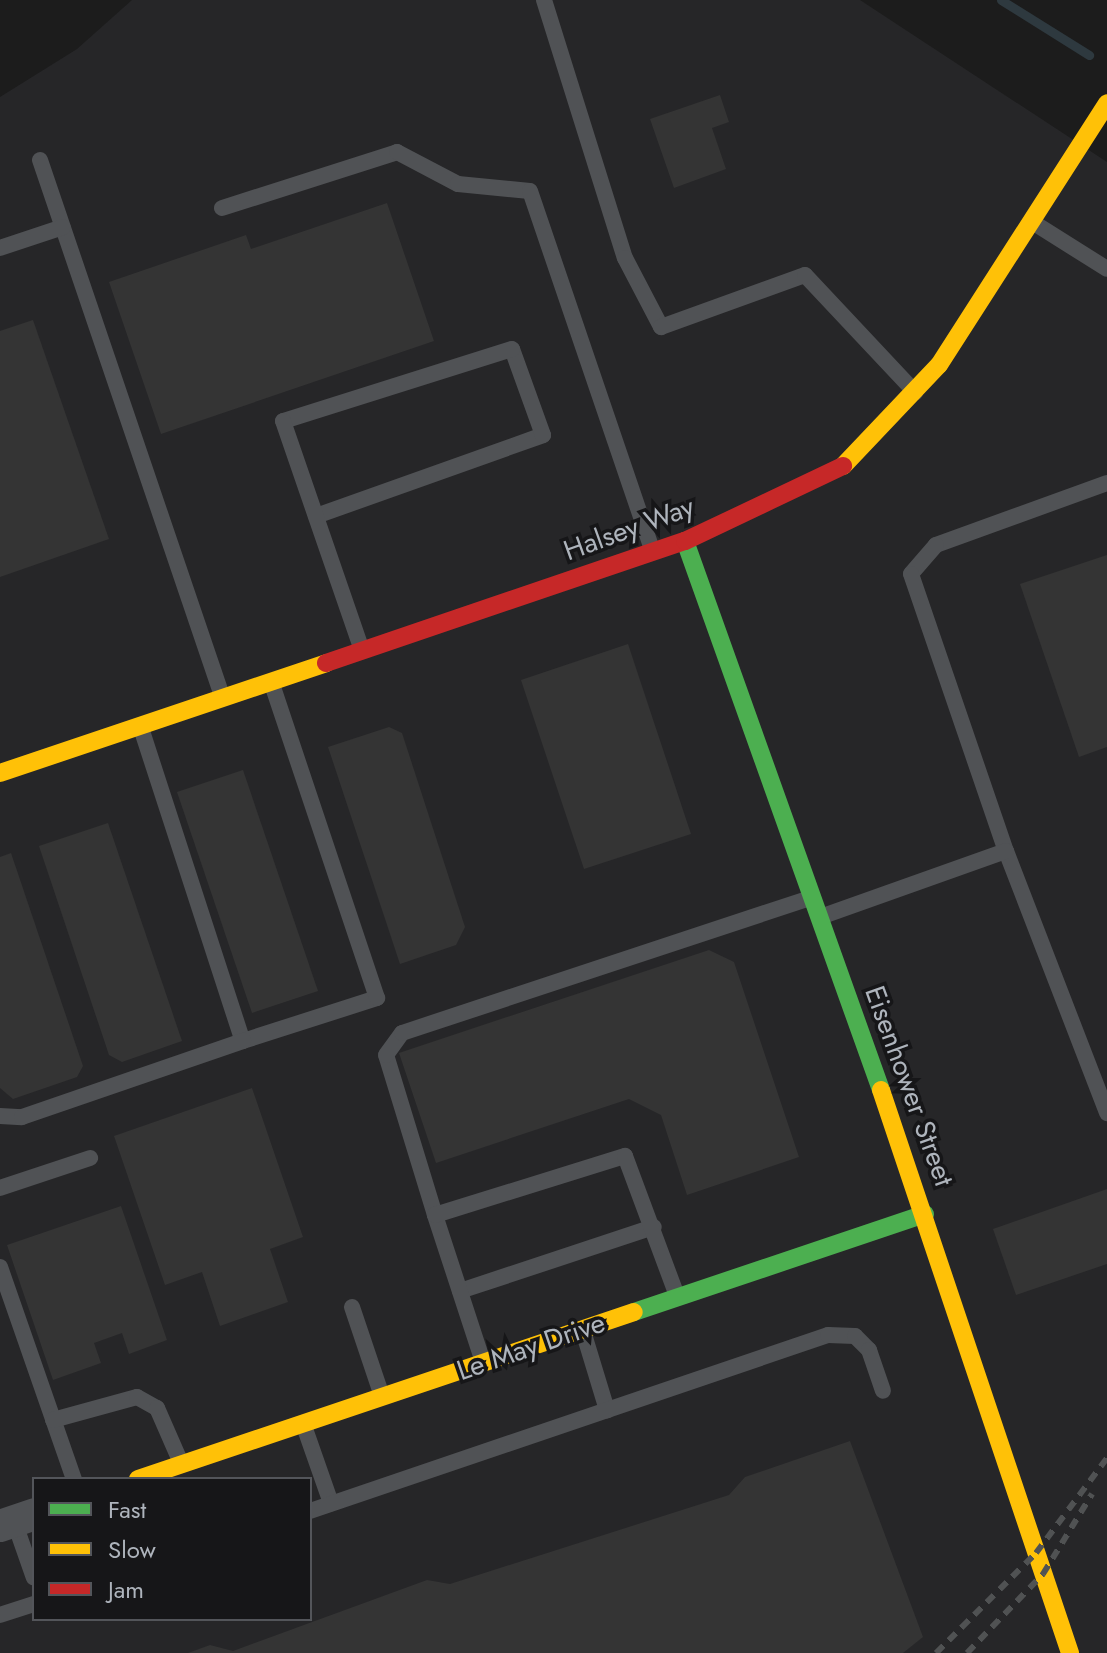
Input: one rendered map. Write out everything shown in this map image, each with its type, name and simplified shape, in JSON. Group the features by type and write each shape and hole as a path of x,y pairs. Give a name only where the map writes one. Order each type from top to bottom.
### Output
{"street":[{"name":"Halsey Way","path":"0,773 224,701 685,541 830,475 862,452 916,393 1032,222 1107,103"},
{"name":"Eisenhower Street","path":"685,541 925,1214 1070,1653"},
{"name":"Le May Drive","path":"144,1477 925,1214"}],"lane":[{"path":"544,0 625,258 661,327 805,275 916,393"},
{"path":"222,208 397,152 458,184 530,191 653,552"},
{"path":"40,160 224,701"},
{"path":"1032,222 1107,269"},
{"path":"0,248 63,227"},
{"path":"316,516 543,435 512,349 283,421 363,652"},
{"path":"1107,483 936,545 911,574 1006,851 1107,1113"},
{"path":"0,1116 22,1117 377,998 272,684"},
{"path":"141,728 243,1041"},
{"path":"819,918 1006,851"},
{"path":"483,1363 386,1055 402,1033 812,897"},
{"path":"435,1215 613,1155 632,1161 677,1297"},
{"path":"0,1188 90,1158"},
{"path":"460,1291 654,1227"},
{"path":"0,1267 73,1477"},
{"path":"352,1307 382,1397"},
{"path":"583,1329 607,1410"},
{"path":"312,1510 828,1335 862,1343 883,1391"},
{"path":"53,1420 137,1397 157,1408 181,1464"},
{"path":"303,1423 331,1503"},
{"path":"16,1520 32,1572"},
{"path":"0,1615 32,1605"}],"shaded area":[{"path":"132,0 860,0 1107,162 1107,1653 0,1653 0,97 77,49"}],"building":[{"path":"720,95 729,122 712,128 726,169 674,188 650,119"},
{"path":"387,203 434,341 161,434 109,282 246,235 251,249"},
{"path":"33,320 109,539 0,577 0,331"},
{"path":"1107,555 1107,747 1079,757 1020,584"},
{"path":"628,644 691,834 584,869 521,680"},
{"path":"389,727 402,733 465,927 456,945 400,964 328,747"},
{"path":"243,770 318,991 252,1013 177,792"},
{"path":"108,823 182,1041 122,1062 109,1055 39,846"},
{"path":"11,853 83,1066 77,1077 13,1099 0,1088 0,857"},
{"path":"709,950 734,962 799,1157 687,1195 661,1115 629,1099 436,1163 399,1053"},
{"path":"252,1088 303,1237 270,1249 288,1302 220,1326 202,1272 165,1285 114,1136"},
{"path":"1107,1189 1107,1264 1016,1295 993,1229"},
{"path":"121,1206 167,1340 129,1354 122,1333 94,1343 101,1363 53,1380 7,1245"},
{"path":"850,1441 923,1637 903,1653 188,1653 210,1645 233,1651 427,1580 450,1584 729,1495 745,1477"}],"waterway":[{"path":"1001,0 1089,55"}],"railway":[{"path":"936,1653 1036,1553 1107,1458"},
{"path":"967,1653 1043,1574 1092,1494"}],"traffic: fast":[{"path":"685,541 881,1090"},
{"path":"634,1312 925,1214"}],"traffic: slow":[{"path":"843,466 939,365 1107,103"},
{"path":"0,773 326,663"},
{"path":"881,1090 1070,1653"},
{"path":"144,1477 634,1312"}],"traffic: jam":[{"path":"326,663 685,541 843,466"}]}
